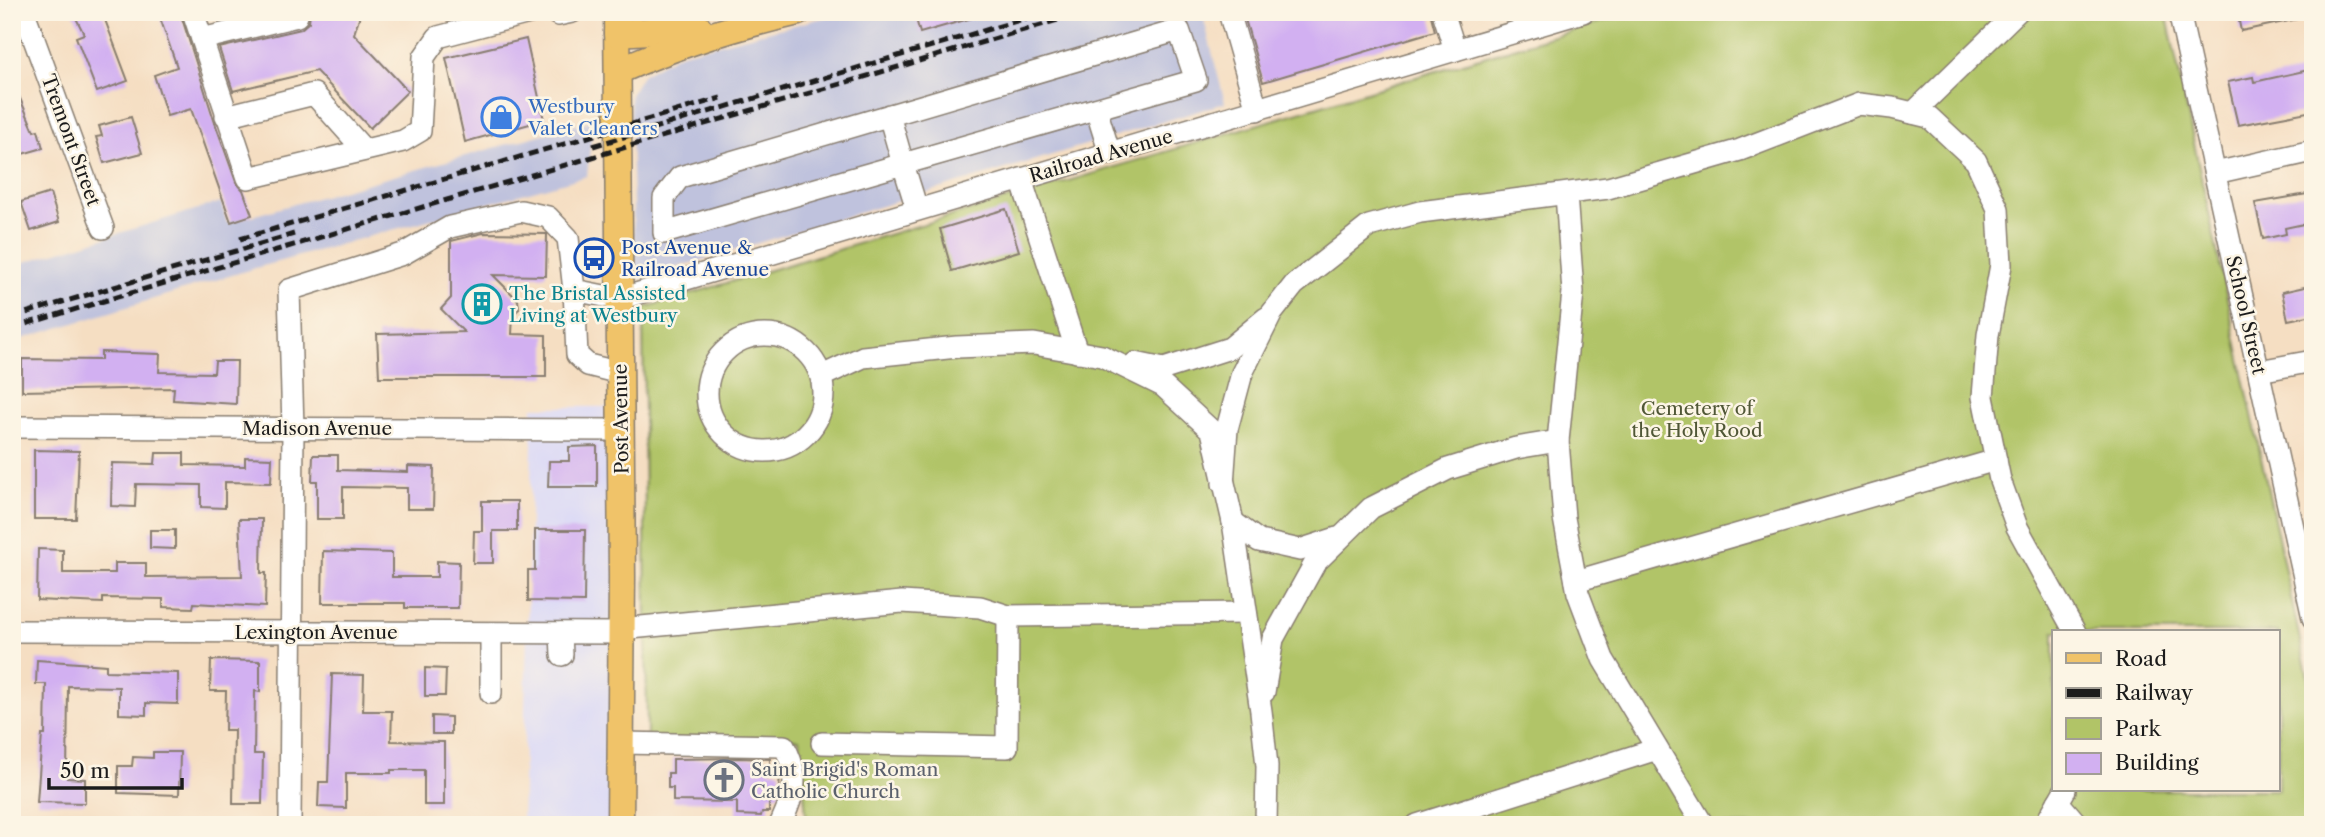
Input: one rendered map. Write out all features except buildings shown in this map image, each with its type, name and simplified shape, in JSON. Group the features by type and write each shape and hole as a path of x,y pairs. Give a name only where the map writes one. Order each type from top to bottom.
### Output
{"main road":[{"path":"618,71 651,56 743,24 798,12"},
{"path":"617,23 743,24"},
{"name":"Post Avenue","path":"617,23 621,429 620,825"}],"street":[{"name":"Tremont Street","path":"24,12 103,228"},
{"path":"193,12 248,178 402,141 420,131 424,57 438,37 533,12"},
{"path":"202,39 297,16 297,12"},
{"path":"554,12 558,15 572,12"},
{"path":"1229,12 1257,110"},
{"path":"1443,12 1455,50"},
{"name":"Railroad Avenue","path":"619,299 1583,12"},
{"path":"1913,113 2017,12"},
{"name":"School Street","path":"2179,12 2259,371 2308,570 2313,618"},
{"path":"1179,30 1196,80 664,233 664,198 680,177 890,115 1179,30"},
{"path":"226,116 314,94 364,150"},
{"path":"1223,484 1227,429 1242,373 1272,313 1294,285 1369,226 1420,212 1608,188 1740,150 1859,104 1913,113 1929,117 1976,161 1998,209 2001,265 1988,335 1983,397 1996,460 2017,527 2074,630"},
{"path":"1096,108 1110,154"},
{"path":"890,115 917,209"},
{"path":"2215,173 2313,151"},
{"path":"1021,179 1077,352"},
{"path":"1566,194 1573,292 1558,441 1564,518 1576,581 1603,659 1703,825"},
{"path":"290,825 293,428 289,290 403,254 450,227 521,211 548,217 568,238 577,355 588,365 620,373"},
{"path":"574,290 619,299"},
{"path":"822,376 863,357 957,347 1034,344 1164,369 1230,348 1272,313"},
{"path":"764,334 783,337 800,345 813,359 822,376 824,395 820,415 810,431 794,444 776,451 756,451 737,445 722,432 711,416 706,397 708,378 716,360 729,347 745,338 764,334"},
{"path":"1102,356 1163,386 1212,431 1233,522 1261,711 1267,766 1266,825"},
{"path":"2259,371 2313,360"},
{"name":"Madison Avenue","path":"12,427 621,429"},
{"path":"1261,711 1273,639 1315,563 1371,508 1448,470 1516,447 1558,441"},
{"path":"1576,581 1996,460"},
{"path":"1233,522 1259,541 1300,550 1342,536"},
{"name":"Lexington Avenue","path":"12,631 561,633 620,631 902,602 980,607 1008,616 1246,613"},
{"path":"822,743 1007,747 1008,616"},
{"path":"491,633 491,693"},
{"path":"561,633 562,655"},
{"path":"620,743 784,746 792,761 794,797 780,825"},
{"path":"1417,825 1657,749"},
{"path":"2045,825 2062,796"},
{"path":"2062,796 2078,825"}],"shaded area":[{"path":"846,12 1202,12 1225,103 635,280 630,95 642,75 679,54"},
{"path":"593,120 587,176 252,269 12,342 12,266 221,202 227,223"},
{"path":"533,407 623,407 621,825 522,825"}],"green space":[{"name":"Cemetery of the Holy Rood","path":"1634,12 2166,12 2313,701 2313,825 807,825 799,739 647,740 643,308"}],"railway":[{"path":"593,146 1047,12"},
{"path":"12,328 1085,12"},
{"path":"240,239 721,98"},
{"path":"12,317 294,234"}],"place":[{"name":"Westbury Valet Cleaners","path":"501,117"},
{"name":"Post Avenue & Railroad Avenue","path":"594,258"},
{"name":"The Bristal Assisted Living at Westbury","path":"482,304"},
{"name":"Saint Brigid's Roman Catholic Church","path":"724,780"}]}
